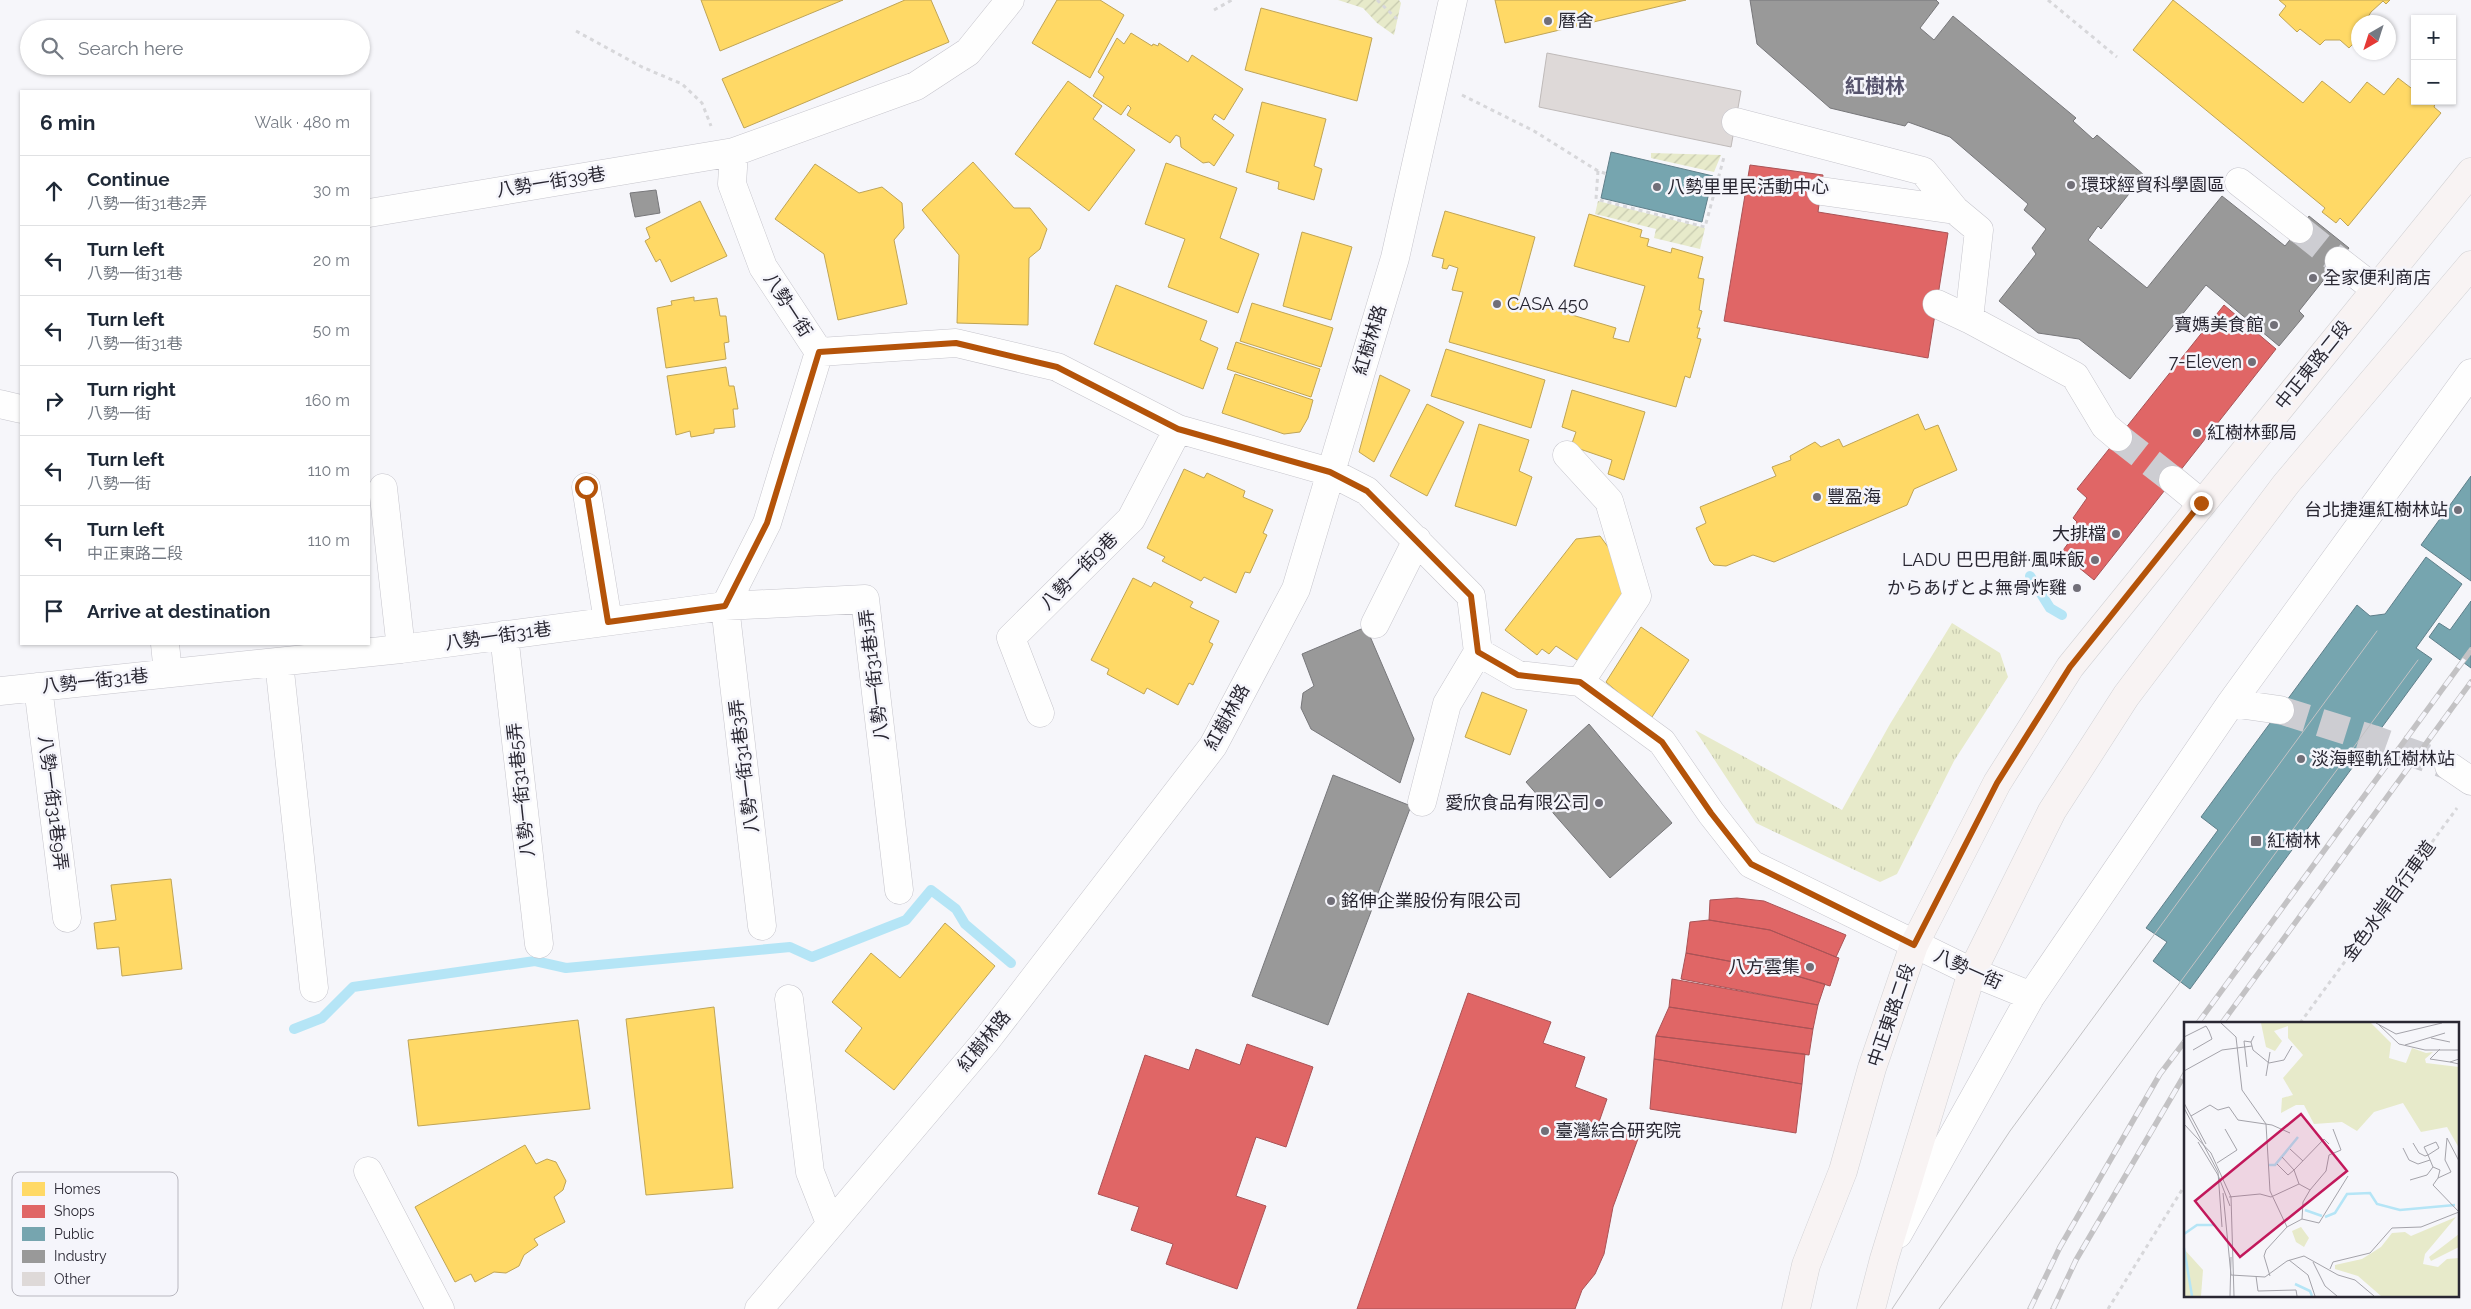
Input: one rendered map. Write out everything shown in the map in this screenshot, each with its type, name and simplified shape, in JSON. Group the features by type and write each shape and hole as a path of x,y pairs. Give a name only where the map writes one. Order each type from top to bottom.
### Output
{"main road":[{"name":"中正東路二段","path":"1796,1309 1806,1265 1843,1171 1872,1068 1914,945 1997,783 2070,667 2471,172"},
{"path":"1871,1309 1884,1259 1972,972 2052,811 2126,696 2286,484 2471,265"}],"street":[{"path":"734,152 916,86 968,52 1010,0"},
{"name":"紅樹林路","path":"759,1309 985,1042 1213,746 1296,589 1395,258 1436,85 1453,0"},
{"path":"1736,122 1923,171 1954,210 1979,230 1969,319"},
{"name":"八勢一街39巷","path":"370,213 734,152"},
{"name":"八勢一街","path":"734,152 732,184 763,267 819,352 956,343 1057,367 1178,429 1330,472 1367,491 1471,596 1478,652 1518,675 1580,682 1662,742 1711,813 1751,864 1914,945 1972,972 2031,996"},
{"path":"2239,182 2299,229"},
{"path":"1821,191 1954,210"},
{"path":"2339,261 2375,289"},
{"path":"1937,304 1969,319 2075,376 2105,426 2118,437"},
{"path":"725,606 767,523 819,352"},
{"path":"1884,1259 2031,996 2231,703 2471,372"},
{"path":"0,404 20,410"},
{"name":"八勢一街9巷","path":"1040,713 1011,638 1131,519 1178,429"},
{"path":"1567,455 1609,501 1637,596 1580,682"},
{"path":"2172,480 2201,503"},
{"path":"586,487 608,622"},
{"path":"383,488 401,649"},
{"path":"1375,624 1417,540"},
{"name":"八勢一街31巷1弄","path":"725,606 865,599 899,890"},
{"name":"八勢一街31巷","path":"0,691 401,649 725,606"},
{"name":"八勢一街31巷3弄","path":"725,606 762,926"},
{"name":"八勢一街31巷5弄","path":"504,635 539,944"},
{"path":"165,645 168,674"},
{"path":"1422,802 1447,704 1478,652"},
{"path":"280,662 314,988"},
{"name":"八勢一街31巷9弄","path":"38,687 67,918"},
{"path":"2231,703 2280,710"},
{"path":"789,999 810,1172 830,1223"},
{"path":"368,1171 440,1309"}],"path":[{"path":"1214,10 1232,0"},
{"path":"1377,0 1397,20"},
{"path":"2048,0 2117,56"},
{"path":"576,31 642,67 682,84 702,103 715,136 734,152"},
{"path":"1436,85 1534,131 1598,171 1607,174"},
{"path":"1598,171 1596,199 1705,226 1724,158"},
{"name":"金色水岸自行車道","path":"2301,1022 2460,804 2463,775"},
{"path":"2108,1309 2184,1187"}],"green space":[{"path":"1338,0 1399,0 1401,3 1394,35 1377,23 1363,8"},
{"path":"1651,153 1721,155 1714,172 1651,158"},
{"path":"1598,201 1705,228 1700,249 1654,238 1656,229 1595,214"},
{"path":"1952,623 2000,653 2008,677 1954,761 1897,874 1880,882 1756,823 1695,730 1842,810 1890,724"}],"building: Homes":[{"path":"701,0 843,0 720,51"},
{"path":"905,0 931,0 949,42 744,128 722,79"},
{"path":"1057,0 1100,0 1124,15 1090,78 1032,43"},
{"name":"曆舍","path":"1495,0 1686,0 1505,43"},
{"path":"2173,0 2303,103 2322,81 2350,103 2367,82 2384,95 2398,78 2411,88 2411,105 2435,105 2434,107 2441,113 2348,226 2340,218 2336,223 2322,212 2325,208 2133,50"},
{"path":"2279,0 2390,0 2386,4 2383,1 2369,15 2351,15 2351,46 2349,48 2340,40 2325,40 2320,45 2300,29 2297,32 2279,15 2286,6"},
{"path":"1261,8 1372,38 1357,101 1245,70"},
{"path":"1131,33 1152,46 1153,44 1158,46 1159,43 1188,62 1192,55 1243,89 1224,120 1215,114 1212,119 1234,135 1214,166 1209,162 1203,163 1181,147 1180,137 1176,135 1170,143 1127,115 1131,108 1128,105 1121,115 1093,96 1104,77 1098,72 1117,38 1124,44"},
{"path":"1068,81 1102,106 1093,119 1135,150 1089,211 1015,154"},
{"path":"1262,102 1326,119 1314,166 1322,169 1314,200 1278,189 1279,182 1246,172"},
{"path":"973,162 1014,208 1030,208 1047,229 1040,249 1029,258 1028,325 957,323 959,255 922,210"},
{"path":"1166,163 1237,188 1220,238 1259,254 1238,313 1168,287 1185,239 1145,224"},
{"path":"815,164 859,193 882,187 902,203 904,228 894,240 907,304 838,320 824,254 775,219"},
{"path":"700,201 727,256 671,282 660,259 656,262 645,241 650,238 646,228"},
{"name":"CASA 450","path":"1445,211 1535,237 1518,299 1616,328 1613,338 1629,342 1645,286 1574,266 1589,214 1642,230 1640,237 1649,239 1647,246 1671,253 1672,248 1703,257 1698,278 1704,279 1699,310 1702,311 1697,328 1700,328 1697,338 1701,339 1690,378 1685,376 1676,407 1449,342 1463,292 1452,290 1458,268 1449,265 1447,269 1442,268 1444,259 1432,256"},
{"path":"1302,232 1352,247 1331,320 1283,306"},
{"path":"1116,285 1207,321 1200,340 1218,348 1203,389 1094,344"},
{"path":"694,297 694,301 717,298 720,316 726,316 729,342 724,343 726,359 666,368 657,308 672,305 671,301"},
{"path":"1252,303 1333,328 1321,367 1240,341"},
{"path":"1236,342 1320,369 1311,397 1227,369"},
{"path":"1446,349 1545,380 1531,428 1431,396"},
{"path":"726,367 729,386 734,386 738,409 733,409 735,427 714,429 714,433 691,437 690,431 676,435 667,376"},
{"path":"1235,374 1313,400 1308,418 1300,432 1284,434 1222,413"},
{"path":"1380,375 1410,390 1374,462 1359,452"},
{"path":"1572,390 1645,412 1624,480 1608,474 1612,460 1571,446 1576,432 1562,427"},
{"path":"1427,404 1464,422 1427,496 1390,476"},
{"name":"豐盈海","path":"1918,414 1925,430 1938,425 1957,470 1914,489 1907,505 1774,562 1753,555 1726,566 1714,565 1710,561 1696,528 1706,523 1700,507 1776,476 1772,467 1791,460 1790,456 1815,442 1821,447 1839,439 1843,447"},
{"path":"1479,424 1529,440 1519,471 1532,477 1516,526 1455,506"},
{"path":"1184,469 1204,478 1207,473 1245,491 1243,497 1273,510 1263,533 1267,535 1250,573 1245,572 1236,593 1204,577 1201,581 1162,561 1165,557 1147,548"},
{"path":"1600,536 1622,566 1622,603 1580,662 1556,646 1549,654 1542,649 1537,655 1505,630 1576,539"},
{"path":"1133,578 1151,587 1154,582 1193,602 1190,607 1219,621 1209,642 1213,644 1193,685 1189,683 1178,705 1147,688 1144,694 1107,674 1109,669 1091,660"},
{"path":"1641,627 1689,660 1652,717 1627,700 1606,682"},
{"path":"1482,692 1527,710 1510,755 1465,737"},
{"path":"171,879 182,969 122,976 119,947 97,949 94,923 116,920 111,885"},
{"path":"945,923 995,966 894,1090 845,1051 862,1028 832,1002 871,953 900,978"},
{"path":"714,1007 733,1188 646,1195 626,1019"},
{"path":"578,1020 590,1109 418,1126 408,1040"},
{"path":"525,1145 536,1164 547,1159 556,1162 566,1181 563,1190 554,1197 565,1222 534,1239 538,1245 524,1255 519,1266 506,1273 494,1272 475,1282 471,1274 455,1282 415,1207"}],"building: Shops":[{"path":"1750,165 1823,175 1818,212 1948,233 1928,358 1724,321"},
{"path":"2224,305 2276,349 2094,580 2061,553 2072,538 2068,535 2077,522 2073,518 2087,498 2077,489"},
{"path":"1737,898 1764,901 1846,935 1836,957 1770,930 1709,920 1710,900"},
{"path":"1709,920 1770,930 1839,958 1830,986 1776,970 1686,953 1690,922"},
{"path":"1686,953 1776,970 1825,984 1818,1005 1681,979"},
{"path":"1672,979 1818,1005 1813,1029 1669,1007"},
{"path":"1468,993 1551,1022 1543,1043 1585,1057 1575,1087 1607,1099 1599,1122 1639,1136 1613,1207 1604,1254 1595,1274 1582,1290 1575,1309 1357,1309"},
{"path":"1669,1007 1813,1029 1809,1055 1656,1036"},
{"path":"1656,1036 1805,1054 1802,1084 1654,1059"},
{"path":"1247,1044 1313,1067 1286,1147 1256,1137 1236,1196 1266,1206 1237,1289 1166,1264 1173,1244 1131,1230 1139,1207 1098,1194 1145,1055 1189,1070 1196,1049 1240,1065"},
{"path":"1654,1059 1802,1084 1796,1133 1650,1109"}],"building: Public":[{"name":"八勢里里民活動中心","path":"1611,152 1713,176 1702,222 1601,198"},
{"name":"台北捷運紅樹林站","path":"2471,476 2471,581 2421,545"},
{"name":"淡海輕軌紅樹林站","path":"2426,557 2462,584 2416,648 2432,659 2190,989 2153,961 2167,942 2146,928 2218,830 2201,817 2357,605 2370,616 2385,614"},
{"path":"2471,601 2471,668 2429,637 2439,623 2450,630"}],"building: Industry":[{"name":"環球經貿科學園區","path":"1750,0 1936,0 1939,3 1920,28 1934,40 1953,16 2076,118 2073,121 2093,139 2097,135 2144,175 2101,229 2098,226 2088,240 2147,288 2222,196 2285,246 2309,216 2349,248 2299,311 2304,316 2279,346 2206,285 2130,379 2079,339 2038,333 1999,301 2036,254 2032,248 2046,229 2024,210 2028,204 1950,137 1908,122 1905,126 1830,108 1757,44"},
{"path":"656,190 660,213 635,217 630,193"},
{"path":"1366,627 1414,739 1400,783 1311,729 1301,708 1303,693 1314,686 1302,654"},
{"name":"愛欣食品有限公司","path":"1589,724 1672,823 1610,878 1526,782"},
{"name":"銘伸企業股份有限公司","path":"1333,775 1411,806 1328,1025 1252,996"}],"building: Other":[{"path":"1547,53 1741,91 1731,147 1539,107"}],"waterway":[{"path":"2030,576 2050,608 2062,615"},
{"path":"294,1029 322,1018 353,987 535,961 566,968 790,947 812,957 906,920 931,890 956,909 965,924 1011,963"}],"tunnel":[{"path":"2299,229 2339,261"},
{"path":"2118,437 2173,480"},
{"path":"2280,710 2373,739 2449,766"}],"tram line":[{"path":"1892,1309 2010,1131 2377,631"},
{"path":"1939,1309 2418,660"}],"railway":[{"path":"2199,1022 2471,650"},
{"path":"2223,1022 2471,682"},
{"path":"2030,1309 2060,1247 2160,1074 2184,1042"},
{"path":"2053,1309 2076,1260 2184,1076"}],"place":[{"name":"曆舍","path":"1548,21"},
{"name":"環球經貿科學園區","path":"2071,185"},
{"name":"八勢里里民活動中心","path":"1657,187"},
{"name":"全家便利商店","path":"2313,278"},
{"name":"CASA 450","path":"1497,304"},
{"name":"寶媽美食館","path":"2274,325"},
{"name":"7-Eleven","path":"2252,362"},
{"name":"紅樹林郵局","path":"2197,433"},
{"name":"豐盈海","path":"1817,497"},
{"name":"台北捷運紅樹林站","path":"2458,510"},
{"name":"大排檔","path":"2116,534"},
{"name":"LADU 巴巴甩餅·風味飯","path":"2095,560"},
{"name":"からあげとよ無骨炸雞","path":"2077,588"},
{"name":"淡海輕軌紅樹林站","path":"2301,759"},
{"name":"愛欣食品有限公司","path":"1599,803"},
{"name":"紅樹林","path":"2256,841"},
{"name":"銘伸企業股份有限公司","path":"1331,901"},
{"name":"八方雲集","path":"1810,967"},
{"name":"臺灣綜合研究院","path":"1545,1131"}],"district":[{"name":"紅樹林","path":"1875,86"}],"route":[{"path":"586,487 608,622 725,606 767,523 819,352 956,343 1057,367 1178,429 1330,472 1367,491 1471,596 1478,652 1518,675 1580,682 1662,742 1711,813 1751,864 1914,945 1997,783 2070,667 2201,503"}]}
